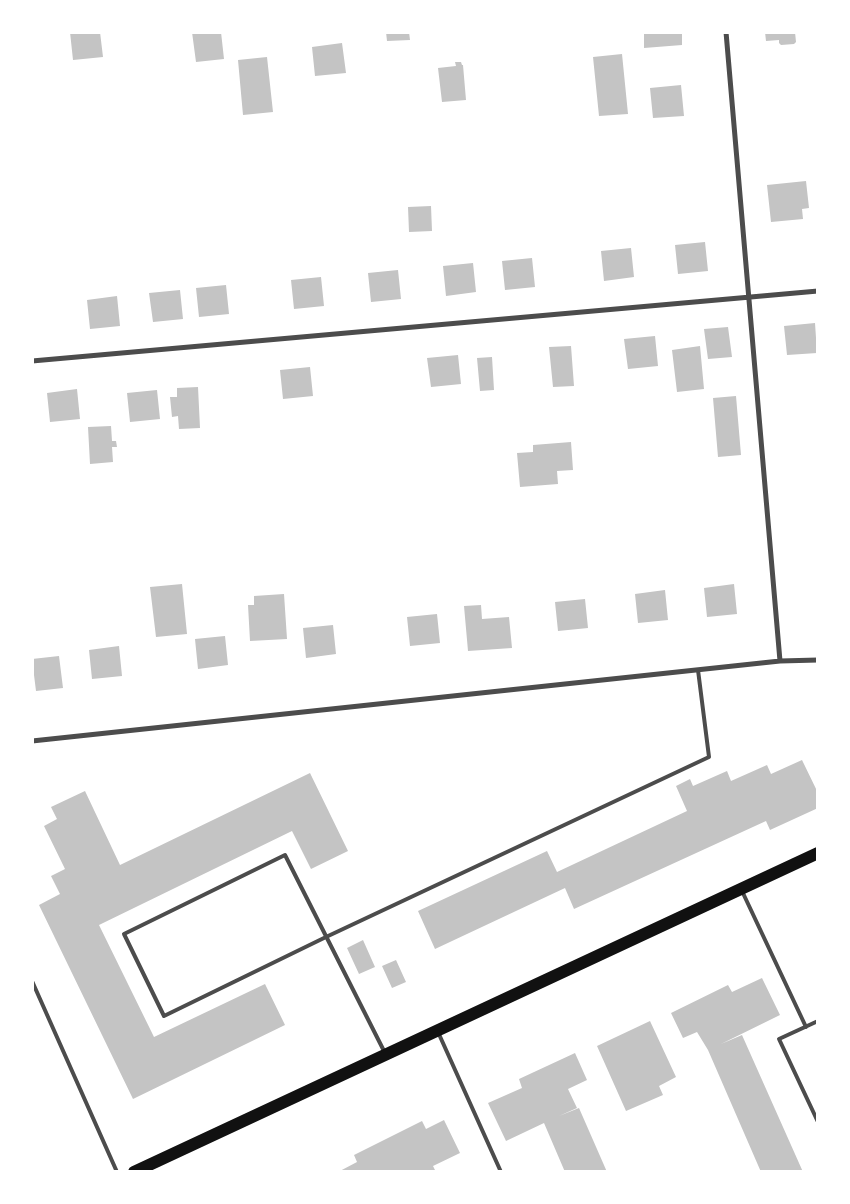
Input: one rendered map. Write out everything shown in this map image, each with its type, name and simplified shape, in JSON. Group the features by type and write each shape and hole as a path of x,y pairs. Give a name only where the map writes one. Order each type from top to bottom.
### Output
{"main road":[{"path":"134,1172 818,854"}],"street":[{"path":"726,32 780,661"},
{"path":"32,360 818,291"},
{"path":"32,741 780,661 818,660"}],"lane":[{"path":"386,1054 326,937 285,855 124,934 164,1016 326,937 709,757 698,670"},
{"path":"742,889 806,1027"},
{"path":"32,980 117,1172"},
{"path":"818,1022 779,1039 818,1122"},
{"path":"437,1030 501,1172"}],"building":[{"path":"70,32 100,32 103,57 73,60"},
{"path":"192,32 221,32 224,59 196,62"},
{"path":"386,32 409,32 410,40 387,41"},
{"path":"644,32 682,32 682,45 644,48"},
{"path":"765,32 795,32 796,42 794,44 781,45 779,40 766,41"},
{"path":"342,43 346,73 315,76 312,47"},
{"path":"622,54 628,114 599,116 593,57"},
{"path":"267,57 273,112 243,115 238,60"},
{"path":"455,62 461,62 463,65 466,100 442,102 438,68 456,66"},
{"path":"681,85 684,116 653,118 650,88"},
{"path":"806,181 809,208 802,209 803,219 771,222 767,185"},
{"path":"431,206 432,231 409,232 408,207"},
{"path":"705,242 708,271 678,274 675,245"},
{"path":"631,248 634,277 604,281 601,251"},
{"path":"532,258 535,287 505,290 502,261"},
{"path":"473,263 476,292 446,296 443,266"},
{"path":"398,270 401,299 371,302 368,273"},
{"path":"321,277 324,306 294,309 291,280"},
{"path":"226,285 229,314 199,317 196,288"},
{"path":"180,290 183,319 153,322 149,293"},
{"path":"117,296 120,326 90,329 87,300"},
{"path":"815,323 817,353 787,355 784,326"},
{"path":"728,327 732,357 708,359 704,329"},
{"path":"655,336 658,366 628,369 624,339"},
{"path":"571,346 574,386 553,387 549,347"},
{"path":"700,346 704,389 677,392 672,350"},
{"path":"458,355 461,384 431,387 427,358"},
{"path":"492,357 494,390 480,391 477,358"},
{"path":"310,367 313,396 283,399 280,370"},
{"path":"198,387 200,428 179,429 178,416 172,417 170,397 177,397 177,388"},
{"path":"77,389 80,419 50,422 47,393"},
{"path":"157,390 160,419 130,422 127,393"},
{"path":"736,396 741,455 718,457 713,398"},
{"path":"111,426 112,441 116,441 117,447 112,447 113,462 90,464 88,427"},
{"path":"571,442 573,470 557,471 558,484 520,487 517,453 533,452 533,445"},
{"path":"182,584 187,634 156,637 150,587"},
{"path":"734,584 737,614 707,617 704,588"},
{"path":"665,590 668,620 638,623 635,594"},
{"path":"284,594 287,639 250,641 248,605 254,605 254,596"},
{"path":"585,599 588,628 558,631 555,602"},
{"path":"481,605 482,619 509,617 512,648 468,651 464,606"},
{"path":"437,614 440,643 410,646 407,617"},
{"path":"333,625 336,654 306,658 303,628"},
{"path":"225,636 228,665 198,669 195,639"},
{"path":"119,646 122,676 92,679 89,650"},
{"path":"59,656 63,688 36,691 32,659"},
{"path":"802,760 818,793 818,808 770,830 766,821 574,909 565,888 435,949 418,911 547,851 557,872 687,811 676,786 690,779 693,786 727,771 731,781 767,765 771,774"},
{"path":"310,773 348,851 311,869 292,831 99,925 154,1037 265,984 285,1025 133,1099 39,905 60,894 51,876 65,869 44,826 57,819 51,807 85,791 120,865"},
{"path":"363,940 375,967 359,974 347,948"},
{"path":"396,960 406,982 392,988 382,966"},
{"path":"762,978 780,1015 721,1044 742,1035 803,1172 761,1172 708,1050 697,1032 683,1038 671,1013 728,985 732,992"},
{"path":"650,1021 676,1077 659,1086 663,1095 626,1111 597,1046"},
{"path":"575,1053 587,1080 568,1089 577,1108 559,1116 579,1108 607,1172 565,1172 544,1123 506,1141 488,1103 522,1088 519,1079"},
{"path":"444,1120 460,1153 433,1166 436,1172 338,1172 357,1162 354,1155 422,1121 426,1129"}]}
